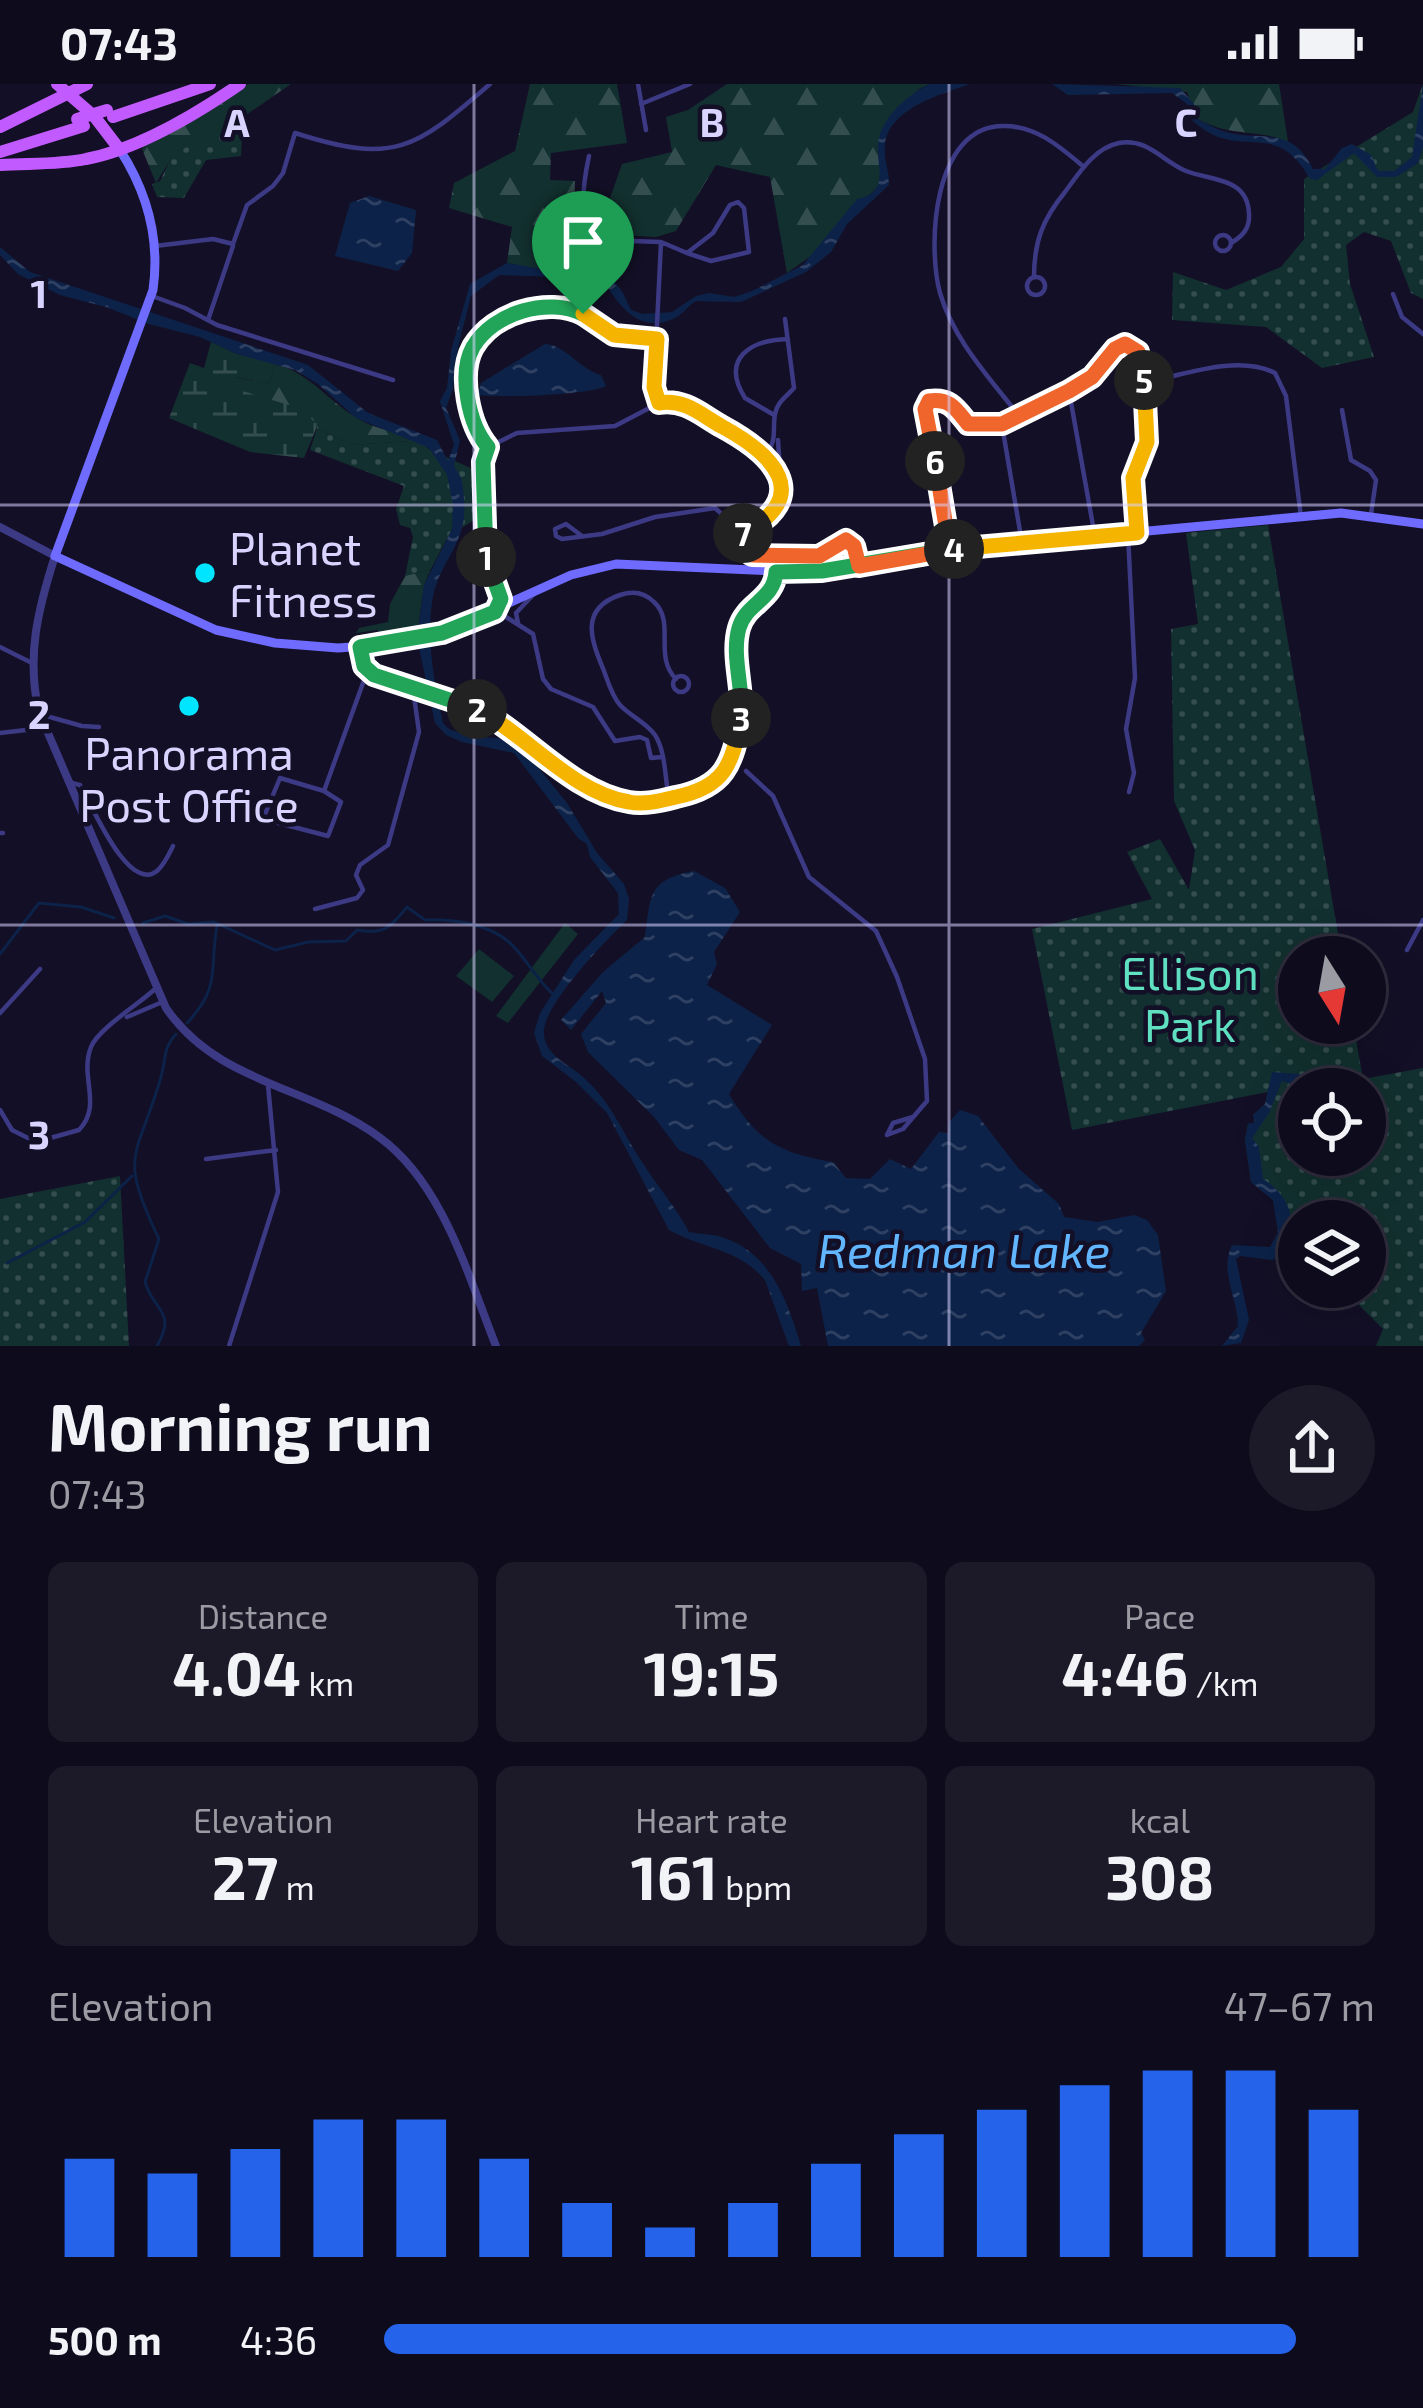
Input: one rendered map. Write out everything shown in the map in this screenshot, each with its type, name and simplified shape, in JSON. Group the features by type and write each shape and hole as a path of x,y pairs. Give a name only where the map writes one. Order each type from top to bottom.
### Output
{"main road":[{"path":"0,127 45,105 59,87 87,84"},
{"path":"0,148 187,84"},
{"path":"110,113 210,84"},
{"path":"0,166 74,161 120,150 240,84"},
{"path":"59,87 120,150 144,197 155,246 150,302 55,556 216,630 275,644 360,647 411,640 490,614 583,571 616,564 776,572 859,566 950,550 1301,517 1371,514 1423,524"}],"street":[{"path":"208,320 247,205 279,180 295,133 340,147 402,147 437,130 490,84"},
{"path":"638,84 646,130"},
{"path":"641,104 690,84"},
{"path":"1019,416 966,349 942,301 935,261 936,202 964,146 986,128 1016,127 1041,135 1084,167"},
{"path":"1034,277 1040,228 1084,167 1104,148 1122,143 1139,143 1187,172 1232,184 1244,195 1250,215 1242,237 1231,243"},
{"path":"590,156 584,225 590,236 602,240 661,242 687,253 711,261 747,253 751,244 744,206 731,204 713,233 687,253"},
{"path":"153,230 178,243"},
{"path":"155,246 213,239 233,244"},
{"path":"659,403 654,387 661,242"},
{"path":"1393,294 1402,317 1423,334"},
{"path":"150,302 393,380"},
{"path":"488,447 475,428 469,366 473,347 502,321 531,308 558,306 583,314 614,335 657,339"},
{"path":"730,534 757,526 774,512 781,495 774,415 780,400 794,388 784,319"},
{"path":"774,415 745,398 736,371 750,347 788,339"},
{"path":"950,550 925,409 929,401 952,403 968,424 1002,424 1092,377 1115,349 1125,344 1138,352 1147,442 1133,478 1136,678 1126,729 1134,773 1129,792"},
{"path":"1144,383 1237,366 1259,366 1275,373 1286,396 1301,517"},
{"path":"1069,391 1095,537"},
{"path":"662,757 651,758 646,740 640,737 615,741 593,707 551,689 543,679 537,641 518,623 490,614 501,599 484,537 483,462 488,447 517,433 615,425 659,403 686,404 751,442 780,476"},
{"path":"1342,410 1351,460 1376,480 1371,514"},
{"path":"1002,424 1022,543"},
{"path":"765,455 775,434"},
{"path":"582,536 708,508 724,516 733,544 746,554 819,556 846,540 854,546 859,566"},
{"path":"0,527 55,556 37,616 32,663 39,714 163,1002 196,1044 268,1085 371,1131 398,1153 441,1216 496,1346"},
{"path":"743,531 746,554"},
{"path":"368,672 450,699 502,723 561,768 614,798 639,803 669,799 705,790 724,773 742,714 738,631 746,614 774,590 776,572"},
{"path":"499,590 520,600"},
{"path":"518,623 516,613 536,592"},
{"path":"669,799 653,733 614,696 591,637 597,609 628,592 645,595 657,604 663,617 664,662 676,679"},
{"path":"0,647 32,663"},
{"path":"324,791 368,672 360,647"},
{"path":"315,909 357,898 363,890 356,875 360,865 388,845 418,733 412,688"},
{"path":"39,714 99,727"},
{"path":"0,733 43,728"},
{"path":"746,772 773,796 809,878 876,931 925,1059 927,1101 913,1117"},
{"path":"283,777 324,791 340,802 328,836 263,819 277,781 283,777"},
{"path":"68,782 80,784 105,834 136,872 146,875 158,870 173,846"},
{"path":"1407,950 1423,920"},
{"path":"0,1013 40,969"},
{"path":"122,1020 156,988"},
{"path":"0,1110 12,1130 32,1141 45,1142 79,1130 91,1109 87,1067 91,1046 122,1020 163,1002"},
{"path":"229,1346 278,1192 268,1085"},
{"path":"206,1159 277,1150"}],"green space":[{"path":"248,84 291,84 243,117 174,154 156,183 142,149 145,144"},
{"path":"530,84 617,84 627,143 551,153 550,180 575,181 574,212 544,222 545,270 507,263 512,227 449,208 454,183 515,151"},
{"path":"727,84 930,84 884,125 879,186 857,200 818,251 787,273 770,177 716,165 676,231 656,237 622,235 610,198 622,164 672,152 666,117 688,110"},
{"path":"1116,84 1279,84 1288,142 1208,124 1196,118 1187,92"},
{"path":"1423,84 1423,299 1411,293 1391,241 1364,232 1346,245 1350,284 1374,357 1322,368 1266,327 1172,320 1173,272 1226,290 1281,267 1304,239 1304,179 1413,112"},
{"path":"243,117 241,156 206,160 184,198 157,197 152,184 160,181 173,154"},
{"path":"211,342 275,363 269,384 235,377 233,388 295,407 318,424 304,458 250,452 169,418 190,363 204,368"},
{"path":"275,363 300,375 362,421 416,440 431,451 409,441 352,445 317,424 232,388 234,377 269,384"},
{"path":"317,428 352,445 410,441 475,470 482,515 452,529 431,569 405,576 413,537 410,528 400,525 396,509 404,486 310,450"},
{"name":"Ellison Park","path":"1268,525 1338,936 1278,936 1278,1044 1357,1044 1361,1068 1278,1068 1278,1176 1386,1176 1386,1075 1423,1068 1423,1346 1376,1346 1383,1329 1362,1308 1386,1308 1386,1200 1278,1200 1278,1227 1273,1200 1251,1182 1245,1140 1248,1124 1255,1123 1253,1115 1265,1104 1268,1092 1072,1130 1032,929 1152,899 1127,852 1160,839 1189,890 1195,850 1174,801 1171,629 1198,624 1186,533"},
{"path":"431,569 417,635 384,637 377,630 356,633 359,628 388,622 390,604 405,576"},
{"path":"565,923 578,934 508,1023 496,1016"},
{"path":"479,949 514,976 492,1002 456,976"},
{"path":"120,1176 129,1346 0,1346 0,1199"}],"water":[{"path":"930,84 970,84 918,105 895,122 885,145 889,185 847,224 831,252 806,272 741,302 696,301 676,317 658,323 646,322 624,309 594,263 556,277 499,275 471,296 446,408 460,440 454,466 463,485 464,515 435,588 430,618 443,723 468,736 509,739 524,750 567,803 597,853 624,884 629,899 627,920 592,956 547,1018 547,1046 602,1097 689,1232 736,1243 763,1265 782,1295 801,1346 789,1346 765,1280 732,1255 669,1230 607,1113 542,1056 534,1033 540,1013 574,960 619,914 618,893 590,857 587,844 514,753 462,742 435,723 417,638 424,585 452,529 453,505 447,475 429,448 356,418 295,370 60,295 18,274 0,255 0,247 30,272 308,365 368,413 437,440 448,461 454,445 440,401 470,284 507,263 548,270 594,257 631,310 643,314 672,312 709,293 734,297 752,291 803,265 857,199 875,190 880,175 879,138 886,121"},
{"path":"1052,84 1180,88 1194,104 1197,119 1230,133 1289,142 1313,169 1325,169 1342,148 1352,144 1371,155 1378,171 1394,171 1412,157 1423,84 1423,147 1418,163 1396,177 1377,177 1354,153 1317,180 1310,179 1282,148 1222,138 1204,130 1186,114 1187,104 1172,93 1068,95"},
{"path":"369,196 416,210 412,253 398,271 335,256 350,203"},
{"path":"545,344 560,348 601,375 606,386 564,394 478,395 481,383"},
{"name":"Redman Lake","path":"694,871 725,888 740,912 714,952 717,964 707,985 772,1025 729,1094 749,1123 784,1149 833,1162 846,1178 870,1179 890,1159 911,1169 939,1132 948,1133 949,1122 960,1110 978,1116 1019,1169 1059,1204 1064,1217 1098,1222 1134,1215 1147,1220 1158,1235 1166,1291 1141,1333 1145,1340 1139,1346 828,1346 817,1288 802,1291 801,1264 770,1248 702,1160 679,1150 654,1117 588,1052 581,1034 606,1003 602,991 571,1030 561,1020 603,972 645,937 651,900 659,885"},
{"path":"1272,1072 1278,1072 1278,1091 1252,1138 1259,1147 1263,1179 1284,1200 1278,1200 1278,1232 1273,1200 1251,1182 1245,1140 1248,1124 1255,1122 1253,1115 1265,1104"},
{"path":"1278,1232 1278,1256 1273,1260 1236,1259 1249,1320 1241,1343 1222,1346 1238,1326 1227,1265 1232,1245 1270,1247"}],"waterway":[{"path":"0,954 39,903 81,907 114,918"},
{"path":"143,923 165,916 188,924 214,922 275,950 308,942 346,941 357,930 380,930 407,907 425,920 490,930 515,948 554,995"},
{"path":"187,1023 210,987 217,926"},
{"path":"157,1346 164,1318 145,1282 159,1239 138,1189 135,1156 167,1049 176,1034"},
{"path":"7,1263 85,1222 132,1176"}],"place":[{"name":"Planet Fitness","path":"205,573"},
{"name":"Panorama Post Office","path":"189,706"}],"route":[{"path":"583,314 551,305 531,308 502,321 481,338 470,355 472,417 478,436 488,447 483,462 484,537 501,599 495,612 442,633 360,647 368,672 478,710 561,768 614,798 644,803 696,793 711,787 724,773 742,714 738,631 746,614 774,590 776,572 822,571 859,566 914,555 976,547 1137,533 1133,478 1147,436 1140,356 1132,345 1118,346 1084,382 1002,424 968,424 952,403 929,401 925,409 950,550 914,555 908,556 859,566 854,546 846,540 819,556 746,554 743,531 766,520 778,505 782,481 776,468 754,444 686,404 659,403 654,387 657,339 608,333 583,314"}]}
